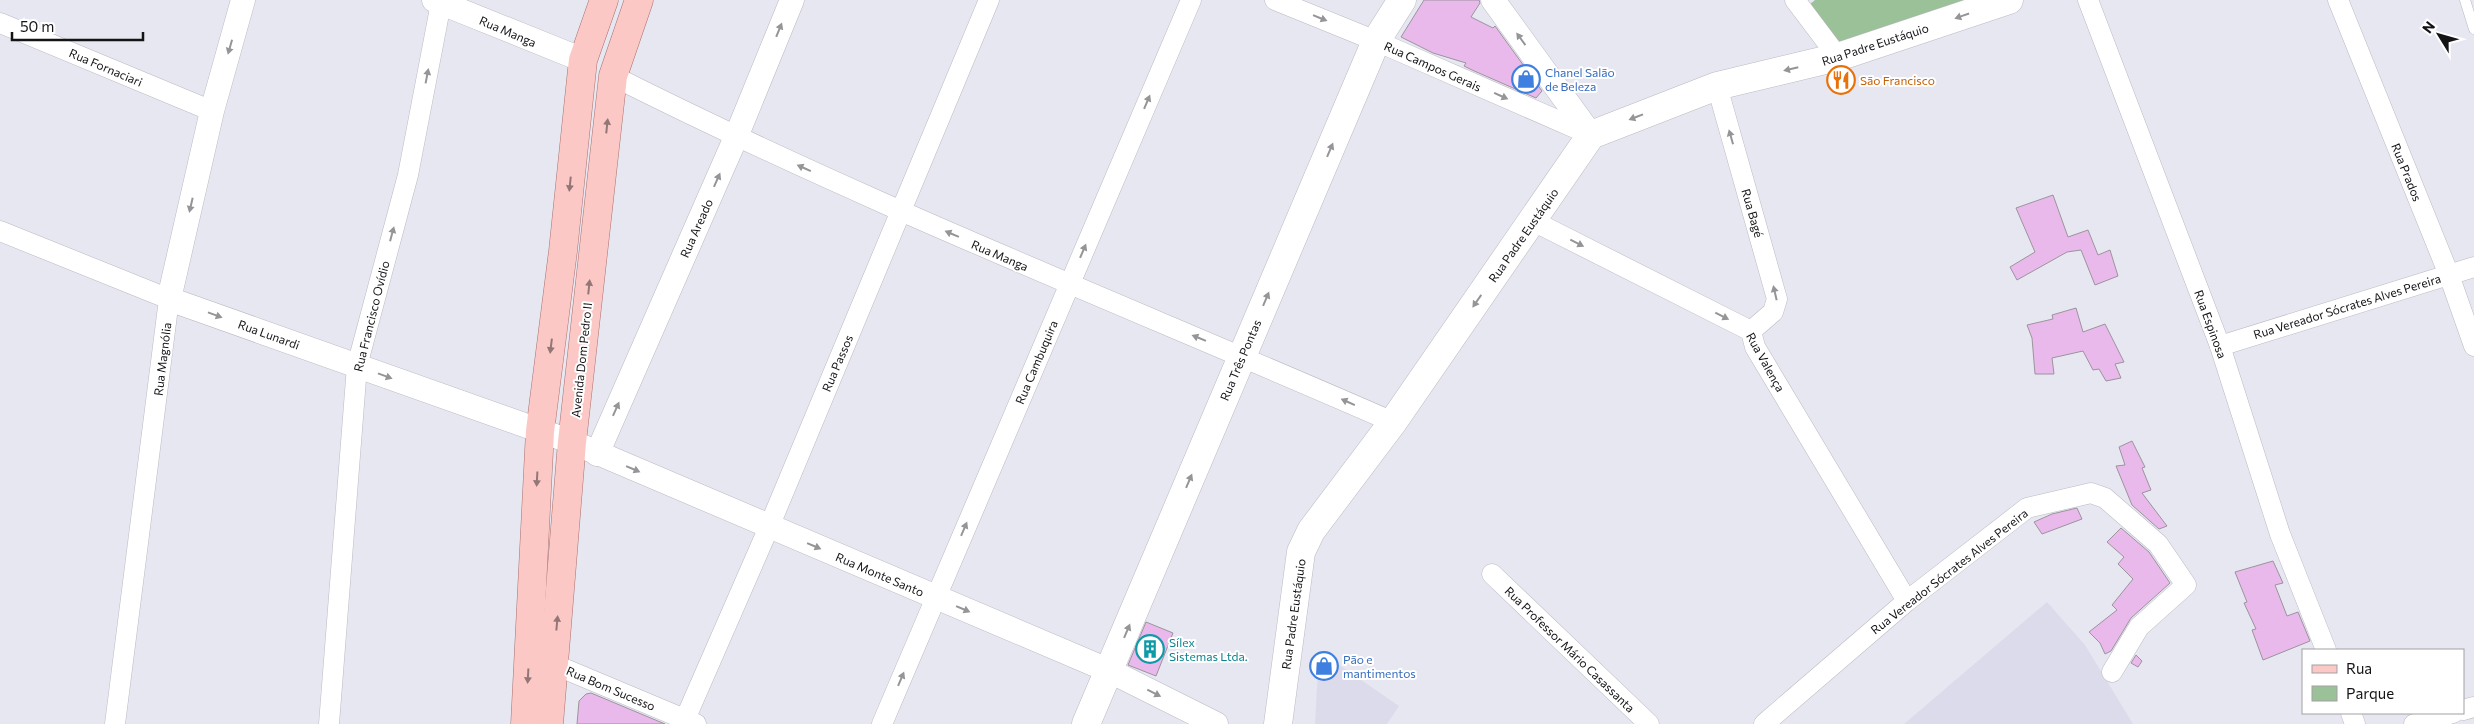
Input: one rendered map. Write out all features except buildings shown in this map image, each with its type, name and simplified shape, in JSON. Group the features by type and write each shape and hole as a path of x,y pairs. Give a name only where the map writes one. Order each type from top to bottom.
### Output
{"main road":[{"path":"525,724 540,430 563,251 583,60 604,0"},
{"name":"Avenida Dom Pedro II","path":"549,724 572,442 613,76 639,0"},
{"name":"Rua Três Pontas","path":"1086,724 1376,41 1402,0"},
{"name":"Rua Padre Eustáquio","path":"1278,724 1301,552 1311,531 1393,422 1591,135 1717,86 1838,57 2009,0"}],"street":[{"name":"Rua Magnólia","path":"115,724 170,299 212,111 244,0"},
{"name":"Rua Areado","path":"597,454 736,137 792,0"},
{"name":"Rua Passos","path":"688,722 989,0"},
{"name":"Rua Cambuquira","path":"882,724 1190,0"},
{"name":"Rua Campos Gerais","path":"1274,0 1376,41 1591,135"},
{"path":"1493,0 1591,135"},
{"name":"Rua Espinosa","path":"2088,0 2220,346 2280,534 2326,649"},
{"name":"Rua Prados","path":"2338,0 2449,275 2474,346"},
{"name":"Rua Manga","path":"437,1 583,60"},
{"name":"Rua Francisco Ovídio","path":"329,724 357,366 408,175 437,1"},
{"path":"1804,3 1838,57"},
{"name":"Rua Fornaciari","path":"0,22 212,111"},
{"name":"Rua Manga","path":"613,76 736,137 900,211 1393,422"},
{"name":"Rua Bagé","path":"1717,86 1777,299 1773,312 1751,331"},
{"name":"Rua Valença","path":"1533,221 1751,331 1755,347 1907,601"},
{"name":"Rua Lunardi","path":"0,231 170,299 540,430"},
{"name":"Rua Vereador Sócrates Alves Pereira","path":"2220,346 2474,267"},
{"name":"Rua Monte Santo","path":"540,430 1110,671 1216,724"},
{"name":"Rua Vereador Sócrates Alves Pereira","path":"1764,724 1907,601 2027,508 2091,493 2106,498 2158,544 2186,585 2139,627 2112,672"},
{"name":"Rua Professor Mário Casassanta","path":"1492,574 1649,724"},
{"name":"Rua Bom Sucesso","path":"553,664 688,722"},
{"path":"2414,724 2449,714"}],"lane":[{"path":"2466,0 2474,28"}],"shaded area":[{"path":"2047,602 2085,645 2133,724 1904,724"},
{"path":"1319,651 1399,706 1387,724 1315,724"}],"green space":[{"path":"1815,0 2009,0 1838,57 1803,10"}],"place":[{"name":"Chanel Salão de Beleza","path":"1526,79"},
{"name":"São Francisco","path":"1841,80"},
{"name":"Sílex Sistemas Ltda.","path":"1150,649"},
{"name":"Pão e mantimentos","path":"1324,666"}]}
